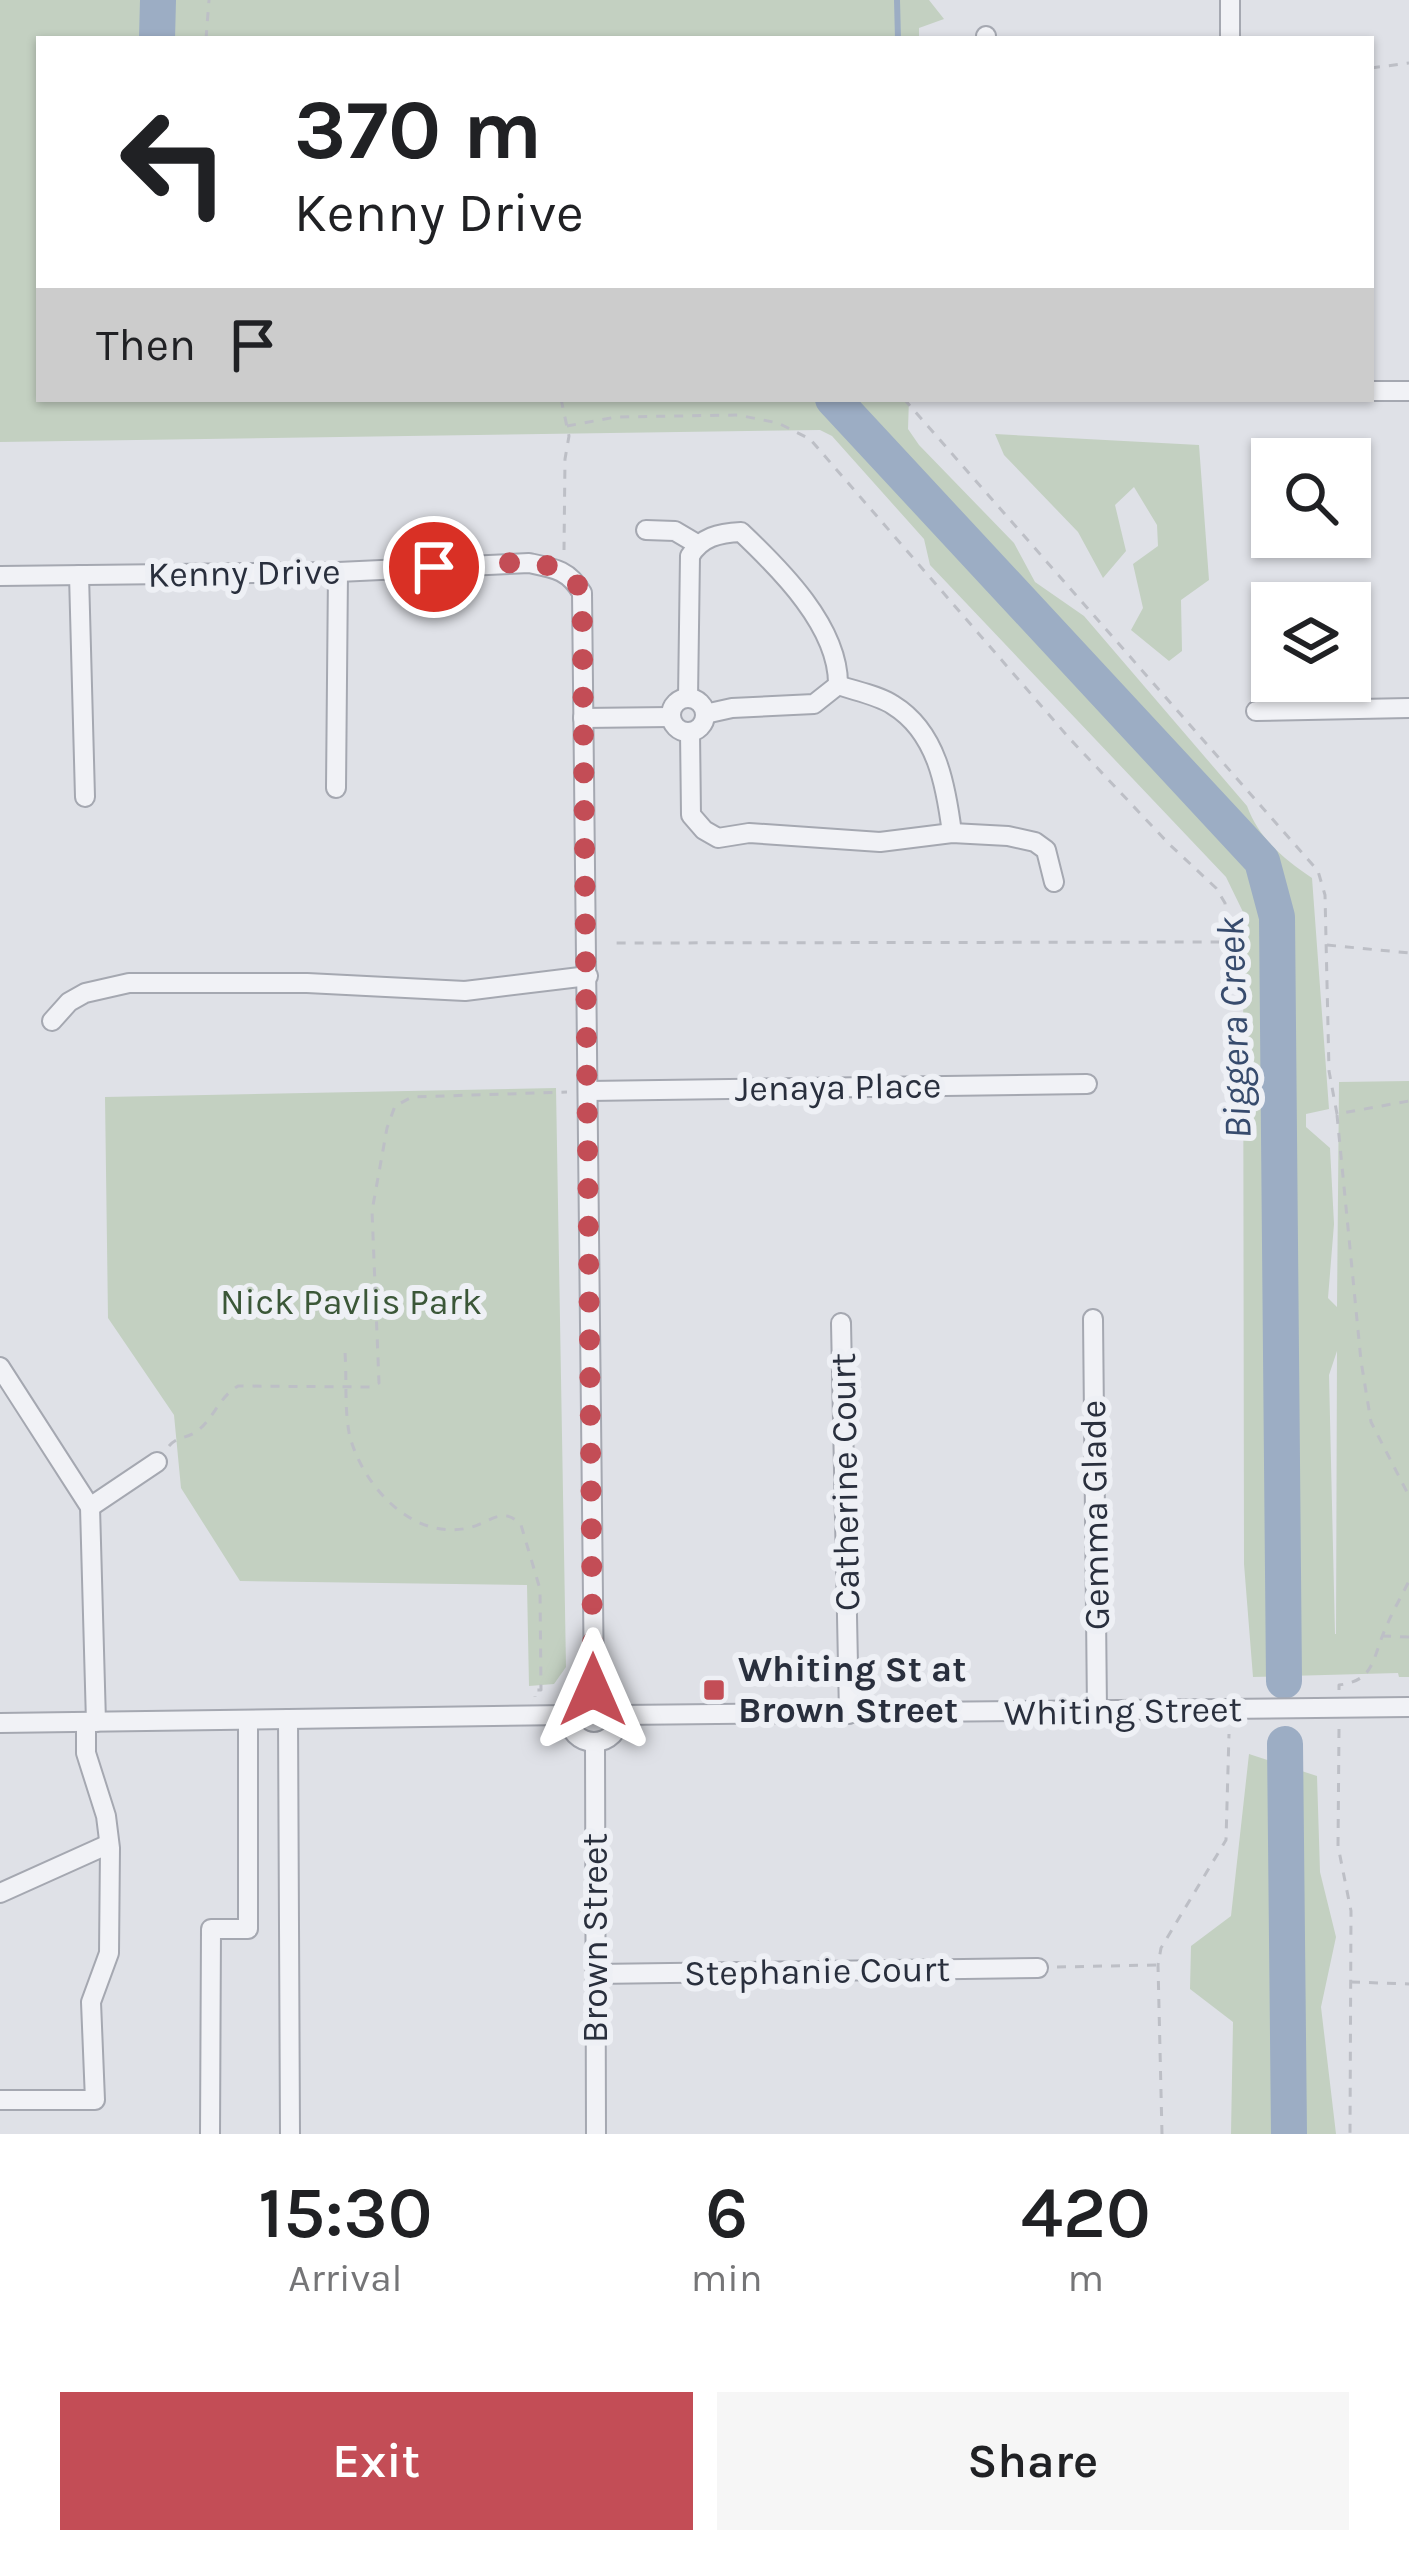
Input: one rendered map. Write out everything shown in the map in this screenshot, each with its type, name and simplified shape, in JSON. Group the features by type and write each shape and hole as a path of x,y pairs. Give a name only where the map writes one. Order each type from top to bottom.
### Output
{"street":[{"path":"1230,0 1230,36"},
{"path":"1374,391 1409,391"},
{"path":"646,530 675,531 697,544"},
{"path":"688,698 690,556 697,544 722,533 740,532 793,582 830,647 838,686"},
{"name":"Kenny Drive","path":"0,576 338,572 529,563 558,569"},
{"path":"558,569 573,577 582,593 593,1690"},
{"path":"336,788 338,572"},
{"path":"79,575 85,796"},
{"path":"705,713 814,704 838,686"},
{"path":"838,686 893,704 922,732 944,777 952,832"},
{"path":"688,698 700,703 705,713 702,725 690,732 677,728 671,716 676,703 688,698"},
{"path":"1302,702 1303,710"},
{"path":"1256,711 1409,708"},
{"path":"583,718 671,716"},
{"path":"690,732 691,814 718,838 749,833 880,842 952,832 1035,842 1046,850 1054,882"},
{"path":"52,1021 85,993 130,983 307,983 465,991 588,976"},
{"name":"Jenaya Place","path":"589,1091 1088,1084"},
{"name":"Gemma Glade","path":"1093,1319 1096,1711"},
{"name":"Catherine Court","path":"842,1323 849,1714"},
{"path":"0,1367 90,1507 91,1722 86,1753 106,1816 109,1844 109,1953 91,2002 94,2100 0,2100"},
{"path":"90,1507 157,1462"},
{"path":"593,1690 612,1696 620,1715 616,1731 595,1742 575,1735 568,1715 578,1694 593,1690"},
{"name":"Whiting Street","path":"620,1715 1409,1707"},
{"path":"0,1723 568,1715"},
{"path":"288,1719 290,2134"},
{"path":"210,2134 211,1929 248,1930 248,1720"},
{"name":"Brown Street","path":"595,1742 596,2134"},
{"path":"0,1893 109,1844"},
{"name":"Stephanie Court","path":"596,1974 1038,1968"}],"path":[{"path":"206,36 209,0"},
{"path":"1374,68 1409,63"},
{"path":"558,569 566,546 567,426 561,402"},
{"path":"907,402 1318,871 1325,896 1329,1071 1361,1361 1371,1422 1409,1496"},
{"path":"567,426 616,417 738,415 778,423 810,439 1070,740 1226,903 1227,942 613,943"},
{"path":"1326,945 1409,953"},
{"path":"157,1462 176,1438 200,1428 223,1397 238,1386 379,1384 372,1211 394,1106 412,1097 589,1091"},
{"path":"1337,1114 1409,1101"},
{"path":"345,1353 348,1423 354,1448 396,1510 409,1519 450,1530 469,1528 496,1515 514,1517 521,1525 541,1589 542,1690 535,1690 533,1717"},
{"path":"1339,1692 1339,1685 1357,1682 1373,1668 1382,1636 1409,1582"},
{"path":"1382,1636 1409,1637"},
{"path":"1339,1725 1338,1846 1351,1911 1350,2134"},
{"path":"1162,2134 1158,1965 1161,1948 1226,1840 1229,1734"},
{"path":"1038,1968 1158,1965"},
{"path":"1351,1982 1409,1984"}],"green space":[{"path":"0,0 929,0 944,19 919,28 919,36 36,36 36,402 909,402 908,429 919,445 1014,543 1035,582 1084,616 1247,806 1274,847 1312,878 1329,1109 1306,1114 1306,1127 1330,1148 1334,1224 1328,1298 1337,1307 1339,1082 1409,1081 1409,1677 1398,1673 1253,1677 1244,1564 1243,912 1226,877 930,565 924,539 832,436 820,430 0,442","holes":["1337,1351 1336,1634 1329,1375"]},
{"path":"995,434 1199,445 1209,580 1181,600 1182,651 1169,661 1131,630 1143,608 1133,564 1158,546 1157,525 1134,487 1115,505 1126,551 1103,578 1078,532 1004,455"},
{"name":"Nick Pavlis Park","path":"556,1088 566,1667 554,1684 529,1686 527,1585 240,1581 181,1488 174,1415 108,1318 105,1097"},
{"path":"1249,1754 1317,1776 1320,1872 1336,1937 1321,2007 1336,2134 1231,2134 1233,2022 1190,1989 1191,1946 1231,1916"}],"waterway":[{"name":"Biggera Creek","path":"157,36 158,0"},
{"path":"897,0 898,36"},
{"name":"Biggera Creek","path":"836,402 1262,861 1277,917 1284,1681"},
{"name":"Biggera Creek","path":"1285,1744 1289,2134"}],"place":[{"name":"Whiting St at Brown Street","path":"714,1690"}],"route":[{"path":"434,567 529,563 573,577 582,593 593,1690"}]}
